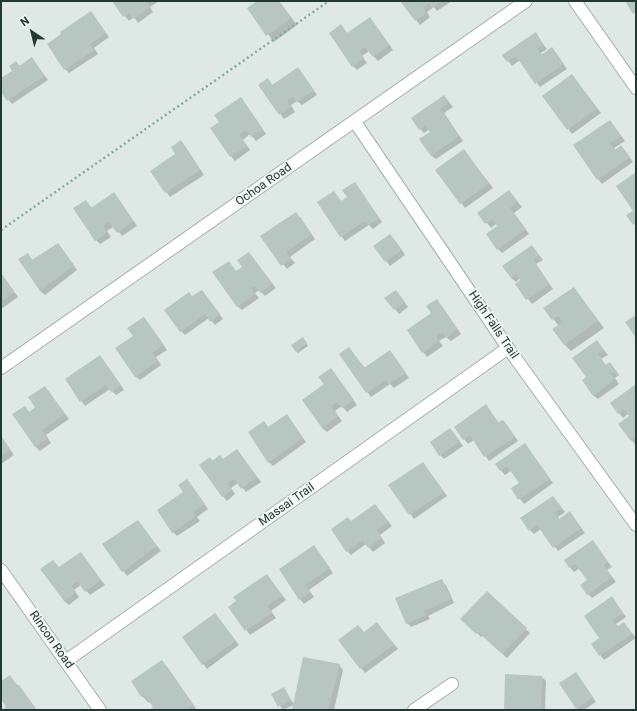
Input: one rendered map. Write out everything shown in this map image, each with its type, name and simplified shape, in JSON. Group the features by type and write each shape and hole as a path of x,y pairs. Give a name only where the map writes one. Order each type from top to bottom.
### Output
{"street":[{"name":"Ochoa Road","path":"1,368 356,122 526,1"},
{"path":"574,1 636,88"},
{"name":"High Falls Trail","path":"356,122 508,348 636,525"},
{"name":"Massai Trail","path":"66,662 508,348"},
{"name":"Rincon Road","path":"1,570 100,710"},
{"path":"414,710 452,684"}],"path":[{"path":"1,230 329,1"}],"building":[{"path":"112,1 149,1 147,3 150,7 133,19 129,13 123,17"},
{"path":"257,1 278,1 291,18 266,36 247,8"},
{"path":"400,1 442,1 432,8 429,3 423,8 427,13 415,21"},
{"path":"625,1 636,1 636,12 633,14"},
{"path":"91,11 106,33 90,44 94,50 64,70 47,44 61,34 60,32"},
{"path":"370,17 389,45 373,57 365,47 359,51 364,58 352,67 329,33 341,24 347,33"},
{"path":"536,32 543,44 537,48 541,55 552,47 564,64 535,84 516,56 507,62 502,55"},
{"path":"32,57 44,76 7,101 1,92 1,78 12,71 9,66 16,61 19,66"},
{"path":"298,67 314,90 297,102 293,96 287,101 291,107 279,115 258,85 268,78 272,85"},
{"path":"572,74 597,109 567,130 542,96"},
{"path":"444,95 449,102 440,109 459,136 431,156 419,139 430,132 425,125 419,130 411,118"},
{"path":"241,97 263,129 251,137 246,130 239,135 247,146 230,157 210,128 219,122 214,115"},
{"path":"610,120 621,136 610,143 615,150 621,145 630,157 597,180 573,145"},
{"path":"181,140 200,170 165,193 150,171 175,154 171,147"},
{"path":"464,149 489,184 460,204 435,170"},
{"path":"636,172 636,223 633,225 626,215 633,211 616,186"},
{"path":"355,182 379,218 368,225 365,221 340,237 317,202 334,191 341,201 347,197 342,190"},
{"path":"509,190 518,202 510,208 526,229 497,250 486,234 497,226 492,219 485,224 477,213"},
{"path":"114,192 133,221 117,233 109,222 103,226 107,232 95,241 73,208 86,200 91,208"},
{"path":"296,212 312,234 286,252 291,259 281,266 260,236"},
{"path":"390,234 402,250 385,262 373,246"},
{"path":"58,243 74,265 40,291 18,259 28,253 32,260"},
{"path":"532,245 539,255 533,259 549,285 526,300 515,284 520,280 516,274 511,278 502,266"},
{"path":"249,252 272,284 260,293 255,286 251,288 255,294 237,307 212,272 229,261 236,271 242,267 237,260"},
{"path":"1,273 14,292 1,302"},
{"path":"574,287 598,321 564,345 552,329 563,322 558,316 552,320 543,308"},
{"path":"202,290 220,314 210,322 205,314 180,332 164,310 189,292 192,296"},
{"path":"396,290 405,302 394,310 384,298"},
{"path":"437,299 457,329 446,338 442,332 436,336 439,341 422,353 407,330 431,313 426,306"},
{"path":"634,316 636,318 636,338 625,322"},
{"path":"144,317 164,345 152,353 158,361 135,377 115,348 133,336 127,328"},
{"path":"303,337 307,343 296,352 291,345"},
{"path":"597,340 604,350 598,354 606,365 610,362 619,375 617,376 614,372 611,374 615,379 593,396 582,380 586,377 572,358"},
{"path":"349,347 364,368 390,350 406,373 389,384 386,380 366,393 339,354"},
{"path":"100,355 121,385 111,392 106,385 80,402 65,379"},
{"path":"331,368 354,400 342,408 337,402 331,406 338,416 322,428 302,400 324,384 318,377"},
{"path":"636,384 636,435 630,440 618,424 629,416 624,409 618,414 610,403"},
{"path":"45,386 65,414 42,430 48,438 35,447 12,414 25,406 29,412 35,407 28,397"},
{"path":"486,404 498,422 503,420 515,437 484,457 470,435 463,440 454,427"},
{"path":"287,414 303,438 268,463 248,432 264,421 268,427"},
{"path":"450,428 460,441 439,456 430,442"},
{"path":"1,436 10,450 1,457"},
{"path":"525,443 550,479 518,500 511,488 519,483 507,466 500,471 495,464"},
{"path":"237,449 257,477 241,489 234,479 227,483 232,490 222,497 199,465 210,457 212,461 220,455 223,459"},
{"path":"423,462 444,492 409,515 388,485"},
{"path":"187,479 205,504 193,512 196,516 172,533 157,510 183,492 178,485"},
{"path":"553,496 562,508 555,512 559,519 570,511 581,528 553,548 537,525 529,531 520,518"},
{"path":"375,504 388,522 376,530 382,538 368,548 362,540 346,552 331,529 348,517 351,521"},
{"path":"138,520 157,546 122,572 102,544"},
{"path":"593,540 608,562 604,565 612,577 587,595 580,585 587,580 575,564 569,568 564,560"},
{"path":"314,545 330,568 305,585 310,592 299,600 279,569"},
{"path":"81,552 101,580 85,592 77,581 71,586 76,592 64,601 40,569 53,560 59,567"},
{"path":"267,574 282,596 267,606 272,613 245,631 228,607 236,601 233,597"},
{"path":"442,579 451,599 424,611 426,615 406,624 395,598"},
{"path":"487,591 527,628 502,654 478,632 476,634 460,619"},
{"path":"612,596 623,613 612,620 617,627 624,622 632,634 599,656 591,644 599,638 584,616"},
{"path":"215,613 236,641 202,665 182,637"},
{"path":"377,622 394,645 360,669 338,640 358,625 364,632"},
{"path":"303,657 340,664 328,710 292,710"},
{"path":"162,660 193,705 186,710 150,710 153,707 144,695 141,697 131,681"},
{"path":"576,672 593,697 576,709 559,683"},
{"path":"505,674 542,676 541,710 504,710"},
{"path":"10,675 17,686 19,685 36,710 2,710 6,707 1,699 1,681"},
{"path":"284,687 291,700 278,707 271,694"}]}
